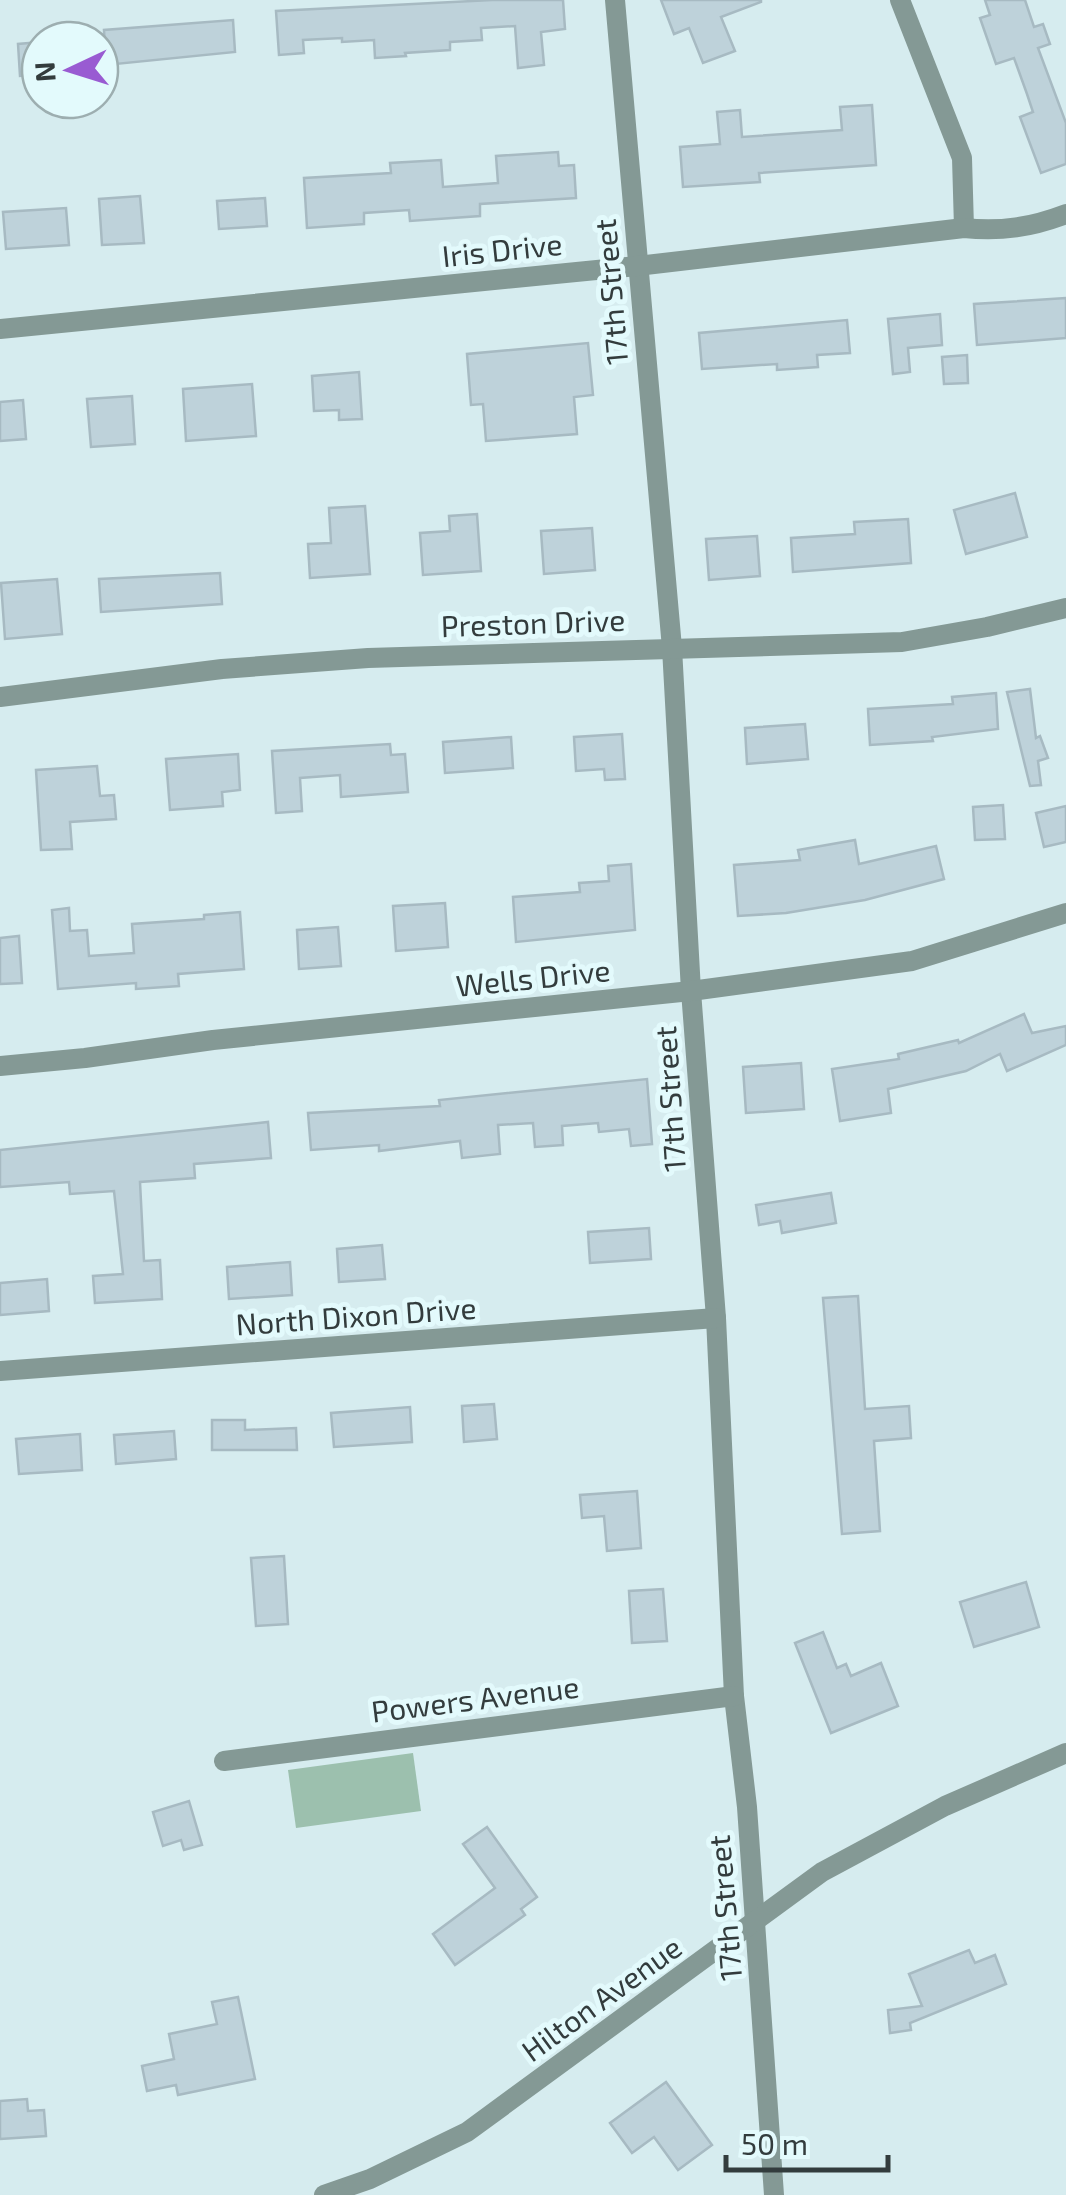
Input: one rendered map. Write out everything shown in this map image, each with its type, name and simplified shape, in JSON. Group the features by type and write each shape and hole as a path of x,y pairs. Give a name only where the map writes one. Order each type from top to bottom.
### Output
{"street":[{"name":"17th Street","path":"616,0 672,648 691,990 716,1318 734,1696 756,1920 774,2195"},
{"path":"900,0 962,158 964,228"},
{"name":"Iris Drive","path":"0,329 638,266 964,228 997,231 1040,224 1066,214"},
{"name":"Preston Drive","path":"0,696 222,669 368,658 902,642 1066,608"},
{"name":"Wells Drive","path":"0,1066 691,990 912,960 1066,913"},
{"name":"North Dixon Drive","path":"0,1371 716,1318"},
{"name":"Powers Avenue","path":"224,1760 734,1696"},
{"name":"Hilton Avenue","path":"324,2195 467,2132 822,1872 946,1806 1066,1753"}],"green space":[{"path":"413,1753 421,1811 296,1828 288,1770"}],"building":[{"path":"563,0 565,29 541,32 544,65 518,68 515,26 481,28 482,40 450,42 450,50 405,53 406,56 375,58 374,40 342,42 342,38 303,40 304,53 279,55 276,11"},
{"path":"661,0 761,2 721,17 735,51 703,63 689,28 674,34"},
{"path":"985,0 1025,0 1034,27 1043,24 1050,44 1038,48 1066,123 1066,164 1041,173 1020,117 1033,112 1014,58 996,64 980,18 990,15"},
{"path":"233,20 235,52 120,64 120,29"},
{"path":"872,105 876,165 759,173 760,182 683,187 680,147 720,144 717,112 740,110 742,137 842,130 840,107"},
{"path":"558,152 559,166 574,165 576,198 480,204 480,216 410,221 409,210 364,213 364,224 307,228 304,178 391,173 390,163 441,160 443,187 498,183 496,156"},
{"path":"140,196 144,243 102,245 99,199"},
{"path":"265,198 267,226 219,229 217,201"},
{"path":"66,208 69,245 6,249 3,212"},
{"path":"1066,298 1066,338 977,345 974,304"},
{"path":"940,314 942,345 908,348 910,372 893,374 888,319"},
{"path":"847,320 850,353 817,355 818,367 777,370 777,364 702,369 699,333"},
{"path":"588,343 593,395 574,397 577,434 486,441 483,404 471,405 467,354"},
{"path":"967,355 968,383 944,384 942,357"},
{"path":"359,372 362,419 339,420 339,410 314,411 312,376"},
{"path":"252,384 256,436 186,441 183,389"},
{"path":"132,396 135,444 91,447 87,399"},
{"path":"23,400 26,439 0,441 0,402"},
{"path":"1015,493 1027,537 966,554 954,510"},
{"path":"365,506 370,574 310,578 308,544 331,543 329,508"},
{"path":"477,514 481,571 423,575 420,533 450,531 449,516"},
{"path":"908,519 911,563 793,572 791,538 855,534 854,522"},
{"path":"592,528 595,570 544,574 541,531"},
{"path":"757,536 760,576 709,580 706,539"},
{"path":"220,573 222,604 101,612 99,579"},
{"path":"57,579 62,634 5,639 1,583"},
{"path":"1030,689 1036,738 1040,736 1048,758 1038,761 1041,785 1030,786 1007,692"},
{"path":"996,693 998,729 932,737 933,741 870,745 868,709 953,704 952,697"},
{"path":"805,724 808,759 747,764 745,728"},
{"path":"622,734 625,779 605,780 604,769 576,771 574,737"},
{"path":"511,737 513,768 445,773 443,742"},
{"path":"390,744 391,755 405,754 408,792 341,797 340,775 300,778 302,811 276,813 272,751"},
{"path":"238,754 240,790 222,792 223,806 170,810 166,759"},
{"path":"97,766 100,796 114,795 116,819 70,822 72,849 41,850 36,770"},
{"path":"1003,805 1005,839 975,840 973,807"},
{"path":"1066,806 1066,842 1044,847 1036,813"},
{"path":"855,840 859,864 936,846 944,879 865,900 786,913 738,916 734,865 800,860 798,850"},
{"path":"631,864 635,930 516,942 513,897 580,892 579,883 609,881 608,866"},
{"path":"445,903 448,947 396,951 393,906"},
{"path":"69,908 70,931 87,930 89,956 134,953 132,924 240,912 244,969 178,974 179,986 136,989 136,983 58,989 52,910"},
{"path":"338,927 341,966 299,969 297,930"},
{"path":"19,936 22,983 0,984 0,938"},
{"path":"1024,1014 1032,1033 1066,1026 1066,1045 1007,1071 1000,1054 966,1071 888,1089 891,1113 840,1121 832,1069 899,1059 898,1054 958,1040 959,1043"},
{"path":"801,1063 804,1109 746,1113 743,1067"},
{"path":"647,1079 652,1144 631,1146 629,1129 599,1132 598,1123 562,1126 563,1145 535,1147 533,1123 498,1125 500,1154 462,1158 460,1141 379,1151 379,1145 311,1150 308,1113 440,1106 439,1100"},
{"path":"268,1122 271,1158 194,1164 195,1178 140,1182 144,1261 160,1260 162,1299 95,1303 93,1276 123,1274 114,1191 70,1194 69,1182 0,1187 0,1150"},
{"path":"831,1193 836,1223 782,1233 780,1221 759,1225 756,1205"},
{"path":"649,1228 651,1259 590,1263 588,1232"},
{"path":"382,1245 385,1279 339,1282 337,1249"},
{"path":"290,1262 292,1295 229,1299 227,1267"},
{"path":"47,1279 49,1311 0,1315 0,1283"},
{"path":"858,1296 865,1409 909,1406 911,1438 874,1441 880,1531 842,1534 823,1298"},
{"path":"494,1404 497,1439 464,1442 462,1406"},
{"path":"410,1407 412,1442 334,1447 331,1413"},
{"path":"212,1420 245,1420 245,1430 296,1428 297,1450 212,1450"},
{"path":"174,1431 176,1459 116,1464 114,1435"},
{"path":"80,1434 82,1470 19,1474 16,1439"},
{"path":"637,1491 641,1548 607,1551 604,1516 582,1518 580,1495"},
{"path":"284,1556 288,1624 256,1626 251,1558"},
{"path":"1026,1582 1039,1627 974,1647 960,1602"},
{"path":"663,1589 667,1641 632,1643 629,1591"},
{"path":"823,1632 837,1668 846,1664 851,1676 881,1663 898,1706 831,1733 795,1643"},
{"path":"189,1801 202,1845 184,1850 181,1840 163,1846 153,1812"},
{"path":"487,1827 537,1897 521,1909 525,1915 455,1965 433,1934 495,1888 463,1844"},
{"path":"969,1950 975,1963 995,1955 1006,1984 910,2023 911,2030 890,2033 888,2010 922,2006 909,1974"},
{"path":"238,1997 255,2079 178,2095 176,2085 147,2091 142,2066 174,2059 169,2034 217,2024 212,2002"},
{"path":"666,2082 712,2145 678,2170 654,2137 632,2153 610,2123"},
{"path":"27,2099 28,2111 44,2110 46,2136 0,2139 0,2101"}]}
